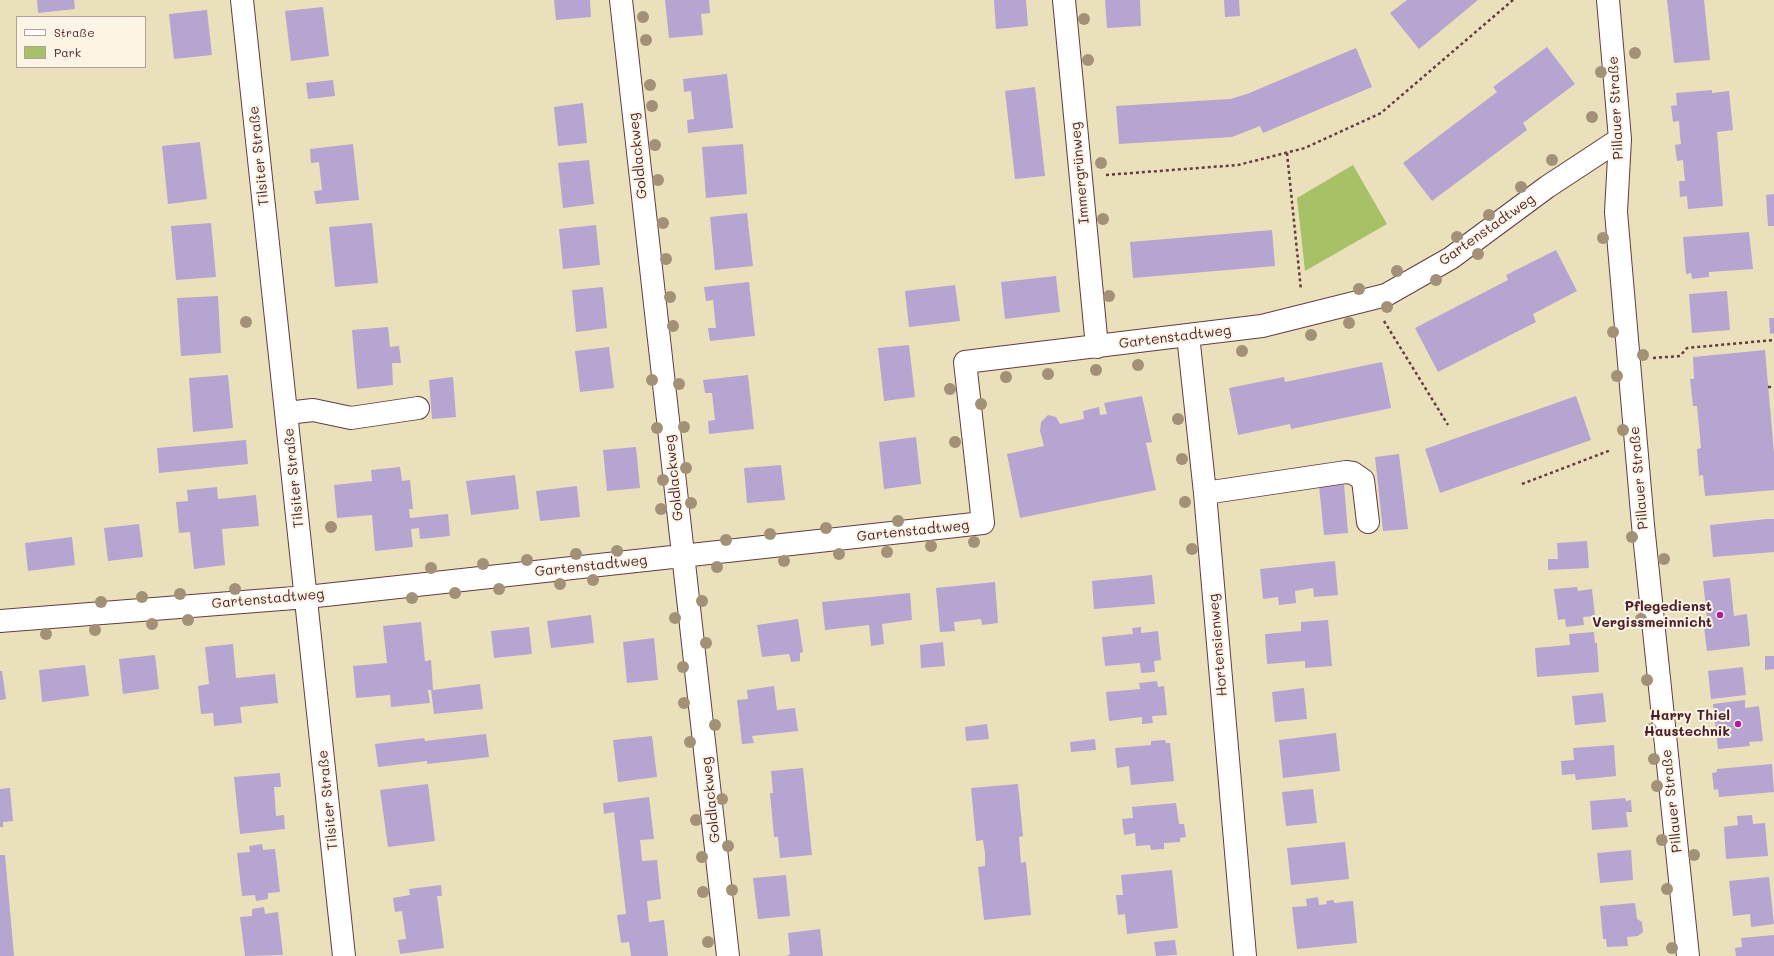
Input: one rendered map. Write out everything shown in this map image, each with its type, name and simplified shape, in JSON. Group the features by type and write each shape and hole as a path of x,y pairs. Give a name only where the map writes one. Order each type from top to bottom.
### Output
{"street":[{"name":"Tilsiter Straße","path":"242,0 307,597 344,956"},
{"name":"Goldlackweg","path":"620,0 728,956"},
{"name":"Immergrünweg","path":"1064,0 1097,347"},
{"name":"Pillauer Straße","path":"1608,0 1620,140 1616,212 1643,525 1688,956"},
{"name":"Gartenstadtweg","path":"0,620 307,597 983,523 965,362 1262,326 1386,295 1451,258 1547,187 1620,140"},
{"name":"Hortensienweg","path":"1188,335 1205,493 1245,956"},
{"path":"287,413 313,410 350,418 418,408"},
{"path":"1205,493 1346,472 1353,473 1363,480 1368,522"}],"path":[{"path":"1080,177 1238,165 1305,148 1380,113 1513,0"},
{"path":"1286,153 1304,316"},
{"path":"1370,299 1448,425"},
{"path":"1629,361 1680,356 1687,348 1774,340"},
{"path":"1768,387 1774,387"},
{"path":"1522,484 1636,440"}],"green space":[{"path":"1353,165 1387,224 1305,271 1297,198"}],"building":[{"path":"37,0 74,0 75,9 38,13"},
{"path":"554,0 590,0 591,17 556,20"},
{"path":"665,0 709,0 710,13 701,14 703,35 669,38"},
{"path":"994,0 1026,0 1028,26 996,29"},
{"path":"1105,0 1140,0 1141,26 1107,28"},
{"path":"1224,0 1239,0 1240,16 1225,17"},
{"path":"1407,0 1478,0 1419,49 1390,13"},
{"path":"1667,0 1704,0 1710,60 1674,63"},
{"path":"323,7 329,56 291,61 285,11"},
{"path":"207,10 212,55 174,59 169,14"},
{"path":"1547,47 1575,84 1523,123 1527,130 1432,201 1403,163 1497,92 1493,87"},
{"path":"1356,48 1372,87 1263,133 1260,126 1232,137 1119,144 1116,106 1230,99 1247,94"},
{"path":"727,74 733,128 688,133 687,120 694,119 691,91 684,92 683,79"},
{"path":"333,80 335,96 308,99 306,83"},
{"path":"1035,87 1045,176 1015,179 1005,91"},
{"path":"1712,90 1712,93 1729,91 1733,130 1717,132 1723,206 1688,209 1687,196 1680,197 1679,181 1685,181 1683,160 1677,161 1675,145 1681,144 1679,121 1673,122 1671,106 1677,105 1676,93"},
{"path":"583,103 587,143 558,146 554,107"},
{"path":"200,142 207,199 168,204 162,146"},
{"path":"353,144 359,200 316,204 314,191 322,190 319,162 311,163 310,149"},
{"path":"743,144 747,194 706,198 702,147"},
{"path":"589,160 594,204 563,208 558,163"},
{"path":"1774,194 1774,226 1768,226 1766,195"},
{"path":"747,213 753,266 715,270 710,217"},
{"path":"211,223 216,277 176,280 171,226"},
{"path":"372,223 378,283 335,287 329,227"},
{"path":"596,225 600,265 563,269 559,229"},
{"path":"1272,230 1275,266 1133,278 1130,242"},
{"path":"1749,232 1753,269 1709,272 1709,277 1692,279 1691,273 1686,274 1683,237"},
{"path":"1556,250 1577,291 1533,314 1536,322 1438,372 1415,328 1508,280 1506,275"},
{"path":"1056,276 1060,312 1005,319 1001,282"},
{"path":"749,282 755,336 710,341 708,328 716,328 713,300 706,301 704,287"},
{"path":"955,285 960,321 909,327 905,291"},
{"path":"603,287 607,328 576,332 572,290"},
{"path":"1727,291 1730,330 1692,333 1689,294"},
{"path":"218,296 221,353 181,356 177,298"},
{"path":"1769,318 1774,318 1774,333 1770,334"},
{"path":"388,327 390,347 399,346 401,363 392,363 393,385 357,389 352,330"},
{"path":"909,345 915,397 884,401 878,348"},
{"path":"609,347 614,388 580,392 575,351"},
{"path":"1765,350 1774,453 1774,490 1705,496 1703,475 1699,476 1697,449 1701,448 1697,406 1693,406 1690,379 1694,379 1693,357"},
{"path":"1382,362 1391,408 1291,429 1290,424 1238,435 1229,388 1284,377 1285,382"},
{"path":"228,375 233,428 193,432 189,378"},
{"path":"748,375 754,429 709,434 708,421 715,420 712,393 705,393 703,380"},
{"path":"453,377 456,417 432,419 429,380"},
{"path":"1142,396 1152,442 1146,443 1156,490 1020,518 1007,454 1044,446 1040,431 1041,422 1048,415 1056,417 1060,424 1084,419 1083,411 1099,407 1100,415 1107,414 1104,403"},
{"path":"1576,396 1591,440 1440,493 1425,449"},
{"path":"916,437 921,484 884,489 879,442"},
{"path":"246,440 248,464 159,473 157,448"},
{"path":"636,447 640,488 607,491 603,450"},
{"path":"1399,454 1408,529 1383,531 1375,457"},
{"path":"781,465 785,500 747,503 744,468"},
{"path":"400,467 402,481 410,480 413,509 409,509 410,518 448,514 450,536 420,539 419,528 411,529 413,547 375,551 372,515 337,518 334,485 372,481 371,470"},
{"path":"515,475 519,509 471,515 466,481"},
{"path":"1344,484 1348,533 1324,535 1319,486"},
{"path":"577,486 580,517 540,521 536,491"},
{"path":"217,487 218,499 256,495 259,526 222,529 225,565 194,569 190,532 179,533 176,502 188,501 187,490"},
{"path":"1774,519 1774,552 1713,557 1710,525"},
{"path":"139,524 143,557 108,561 104,528"},
{"path":"72,537 75,565 28,571 25,543"},
{"path":"1587,541 1589,568 1548,570 1548,559 1558,559 1557,543"},
{"path":"1335,561 1338,595 1314,597 1313,588 1295,591 1296,603 1279,605 1278,597 1263,599 1260,569"},
{"path":"1152,575 1155,604 1094,609 1092,581"},
{"name":"Pflegedienst Vergissmeinnicht","path":"1730,578 1734,616 1747,614 1750,646 1707,651 1703,619 1707,618 1703,581"},
{"path":"995,582 998,623 982,625 981,619 954,622 955,631 940,632 936,588"},
{"path":"1577,587 1578,591 1592,589 1595,616 1583,617 1584,625 1566,627 1565,619 1558,620 1554,589"},
{"path":"910,593 912,620 882,624 884,644 871,646 869,625 825,630 822,602"},
{"path":"591,615 594,643 551,648 547,621"},
{"path":"798,619 803,652 800,653 800,661 791,662 789,654 762,657 757,625"},
{"path":"1328,620 1332,666 1305,668 1305,661 1267,664 1265,634 1301,631 1301,622"},
{"path":"421,622 425,661 431,660 433,690 480,684 483,709 434,714 431,690 428,690 430,703 391,707 390,695 356,698 353,666 387,663 383,626"},
{"path":"529,627 532,654 494,658 491,631"},
{"path":"1141,627 1141,633 1158,631 1161,660 1154,661 1155,672 1141,673 1140,663 1105,666 1102,637 1133,634 1132,628"},
{"path":"1594,632 1595,643 1597,643 1599,672 1537,677 1535,648 1570,645 1569,634"},
{"path":"654,638 658,680 627,683 623,642"},
{"path":"943,642 945,666 921,668 920,645"},
{"path":"233,644 236,678 275,674 278,703 240,707 242,723 214,726 213,713 201,714 198,686 209,684 205,647"},
{"path":"155,655 159,689 123,694 119,659"},
{"path":"1765,656 1774,656 1774,669 1765,670"},
{"path":"85,665 89,696 42,702 39,670"},
{"path":"1743,667 1746,695 1711,699 1708,671"},
{"path":"0,671 2,671 6,699 0,700"},
{"path":"1157,681 1158,687 1164,686 1167,715 1152,716 1153,723 1142,724 1142,717 1109,721 1106,692 1140,689 1139,683"},
{"path":"774,686 777,710 795,708 798,731 752,736 754,743 742,744 737,700 748,699 747,690"},
{"path":"1304,688 1307,719 1275,722 1272,692"},
{"path":"1603,693 1606,722 1575,725 1572,696"},
{"name":"Harry Thiel Haustechnik","path":"1745,700 1745,708 1759,706 1763,741 1749,742 1750,746 1718,749 1713,704"},
{"path":"987,724 989,739 966,741 965,727"},
{"path":"1336,733 1340,771 1283,778 1279,740"},
{"path":"486,734 489,757 427,764 427,761 378,767 375,744 424,738 425,741"},
{"path":"652,736 657,777 618,782 613,740"},
{"path":"1095,739 1096,750 1071,752 1070,742"},
{"path":"1165,740 1166,743 1170,743 1174,781 1131,785 1129,766 1117,768 1115,748 1151,745 1151,741"},
{"path":"1614,745 1616,776 1576,780 1575,774 1562,775 1561,761 1574,760 1573,748"},
{"path":"1772,764 1774,792 1719,797 1718,789 1714,790 1712,773 1717,772 1717,769"},
{"path":"803,768 812,855 780,858 778,837 774,837 770,793 773,793 771,771"},
{"path":"280,773 281,787 274,787 276,816 284,815 285,829 240,834 234,777"},
{"path":"428,784 435,841 388,847 380,790"},
{"path":"1018,784 1023,836 1019,837 1021,863 1026,862 1031,915 984,920 978,867 985,866 985,853 983,840 976,841 971,788"},
{"path":"10,788 13,821 3,822 3,827 0,827 0,789"},
{"path":"1313,789 1317,823 1286,826 1282,792"},
{"path":"649,797 654,839 640,840 642,861 657,860 661,899 647,901 649,922 664,920 668,956 631,956 629,942 621,943 617,915 626,914 614,812 604,814 603,803"},
{"path":"1625,798 1626,801 1631,800 1632,812 1626,812 1628,827 1592,830 1590,801"},
{"path":"1176,803 1179,824 1184,824 1186,837 1180,838 1180,842 1164,843 1164,849 1151,850 1150,845 1136,846 1135,833 1124,835 1122,819 1133,818 1132,807"},
{"path":"1752,815 1753,824 1765,823 1768,856 1726,859 1724,827 1738,825 1737,816"},
{"path":"1345,842 1349,879 1291,885 1287,848"},
{"path":"262,844 263,850 275,849 280,892 268,893 268,899 256,901 255,895 242,896 237,853 250,852 249,846"},
{"path":"1631,850 1633,880 1600,883 1597,853"},
{"path":"0,855 5,855 14,956 0,956"},
{"path":"1172,870 1178,928 1127,934 1125,914 1118,915 1116,895 1123,895 1121,875"},
{"path":"786,875 790,916 758,919 753,878"},
{"path":"1769,877 1774,924 1751,927 1750,914 1733,916 1729,881"},
{"path":"441,885 442,896 437,896 444,948 400,954 398,940 406,939 402,911 395,912 393,898 410,895 409,889"},
{"path":"1318,897 1319,905 1327,904 1326,901 1334,900 1334,903 1353,901 1357,943 1297,949 1292,907 1307,906 1306,899"},
{"path":"1635,903 1637,919 1642,922 1643,932 1638,936 1627,937 1628,946 1607,947 1606,939 1603,939 1600,906"},
{"path":"264,907 265,914 278,912 283,955 245,956 240,917 252,916 252,909"},
{"path":"820,929 823,956 787,956 790,954 788,933"},
{"path":"1774,935 1774,956 1736,956 1735,948 1742,947 1741,938"},
{"path":"1175,940 1177,955 1156,956 1154,942"}],"place":[{"name":"Pflegedienst Vergissmeinnicht","path":"1720,615"},
{"name":"Harry Thiel Haustechnik","path":"1738,724"}]}
